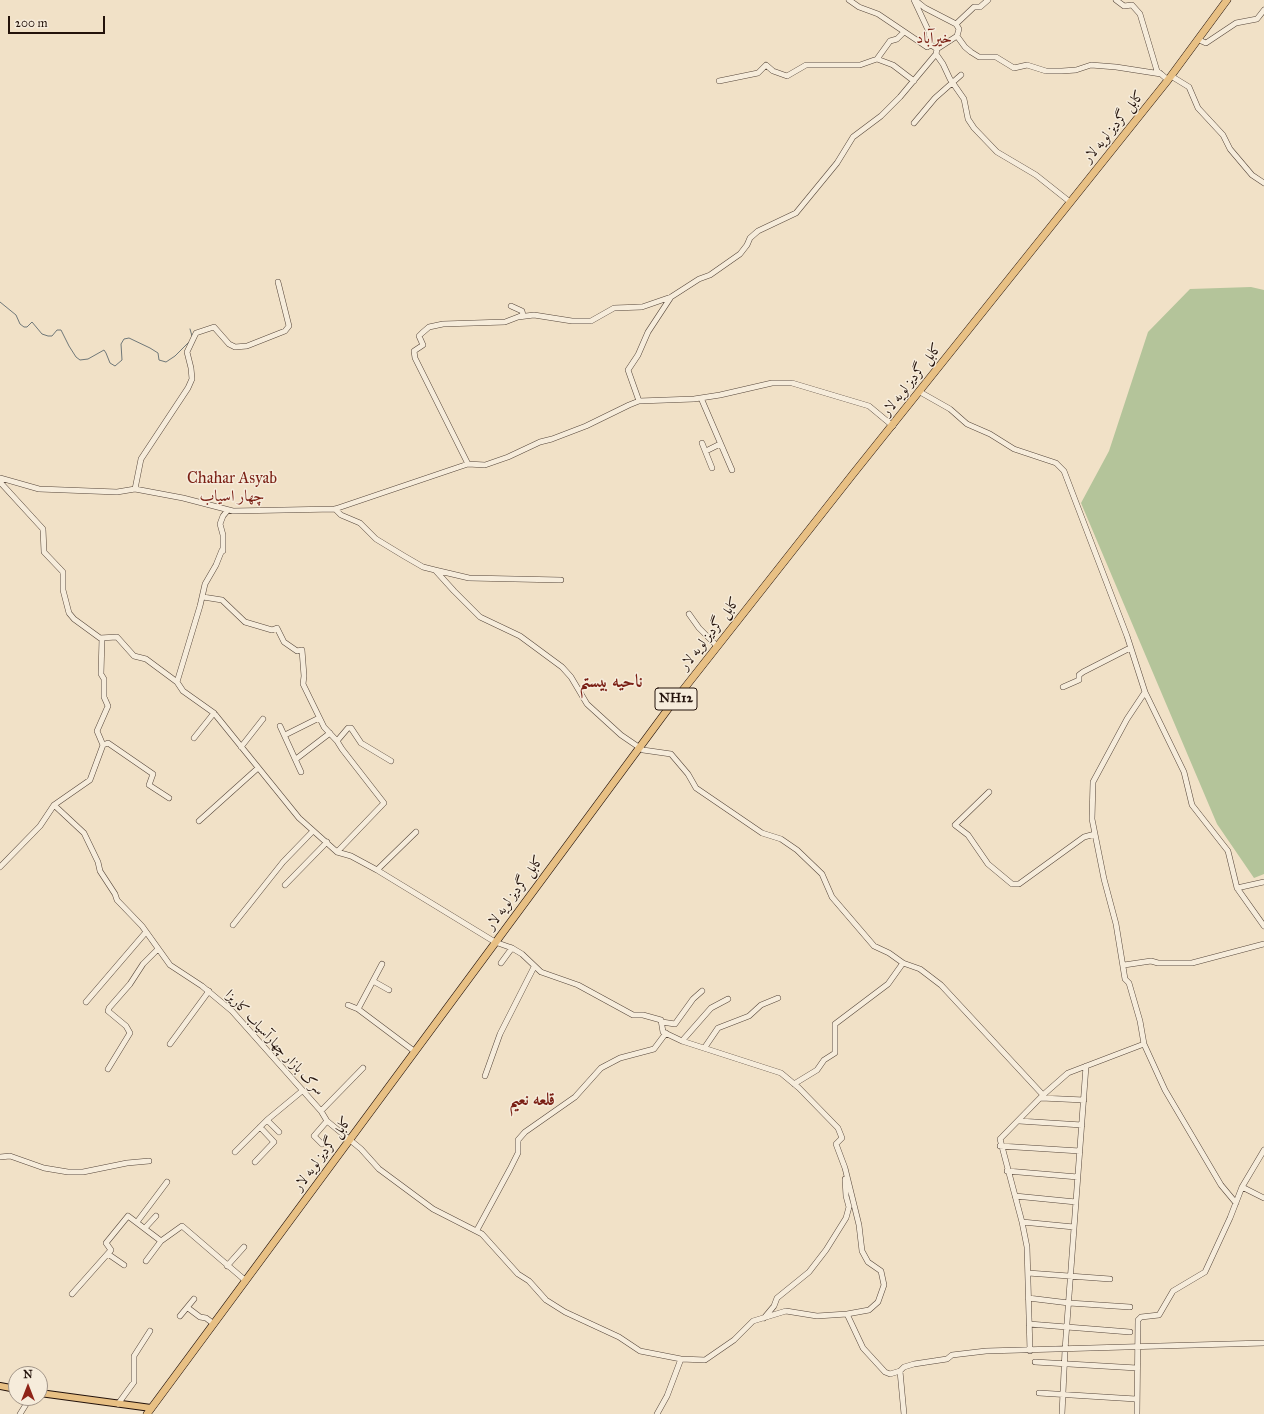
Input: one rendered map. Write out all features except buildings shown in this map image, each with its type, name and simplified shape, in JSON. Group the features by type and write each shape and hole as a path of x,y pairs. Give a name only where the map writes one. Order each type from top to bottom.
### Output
{"highway":[{"name":"کابل گردیز لویه لار","path":"149,1411 350,1141 414,1051 638,748 717,646 1170,78 1227,0"}],"main road":[{"path":"48,1394 118,1404 149,1411"}],"street":[{"path":"849,0 859,7 878,14 927,47 932,44"},
{"path":"518,317 541,316 572,321 590,321 614,308 642,307 671,297 699,279 710,275 740,254 750,238 758,231 796,213 837,163 853,137 874,123 914,81 936,52 956,36 959,29 956,24 925,8 915,0"},
{"path":"915,0 929,32 932,44 952,82 964,99 968,119 982,138 997,152 1036,175 1070,202"},
{"path":"956,24 974,7 980,7 988,0"},
{"path":"1116,0 1124,6 1132,5 1140,14 1157,71 1161,74"},
{"path":"1199,40 1206,43 1236,23 1257,19 1264,10"},
{"path":"877,59 890,41 897,39 904,32"},
{"path":"956,36 965,47 975,54 979,56 996,57 1014,68 1027,65 1046,71 1062,71 1076,70 1092,65 1116,67 1161,74 1189,87 1198,108 1224,135 1230,149 1252,175 1264,183"},
{"path":"720,81 758,73 766,65 773,71 787,76 806,65 860,64 877,59 893,65 914,81"},
{"path":"914,123 935,98 961,75"},
{"path":"134,489 141,459 188,388 192,379 187,352 196,333 214,327 229,344 235,347 247,346 285,331 289,326 278,282"},
{"path":"639,402 628,370 638,355 648,332 671,297"},
{"path":"468,464 415,358 414,351 424,345 418,336 428,327 443,324 505,322 523,315 522,311 511,306"},
{"path":"0,478 39,489 117,492 134,489 183,498 228,510 335,509 468,464 484,465 508,457 540,442 586,426 629,405 639,402 720,396 765,384 792,383 869,406 893,426"},
{"path":"920,392 950,409 967,424 990,434 1014,449 1056,463 1064,471 1145,692 1184,772 1192,805 1228,851 1237,888 1264,926"},
{"path":"701,398 732,470"},
{"path":"702,443 712,468"},
{"path":"706,451 720,444"},
{"path":"0,482 43,529 44,552 63,572 63,590 69,613 83,626 102,638 117,638 134,656 146,659 177,682 183,690 214,713 299,818 337,852 352,856 494,942 512,948 522,954 534,967 561,980 578,985 633,1015 643,1015 661,1020 662,1022 675,1024 693,999 702,991"},
{"path":"335,509 341,515 360,523 376,539 413,562 435,570 469,578 561,580"},
{"path":"177,682 203,597 205,584 216,565 222,550 223,551 224,535 220,524 223,516 228,510"},
{"path":"435,570 480,616 520,636 562,667 571,677 587,704 609,725 638,748 671,754 688,774 696,788 762,833 781,839 797,850 822,874 832,897 874,946 889,953 903,963 920,969 941,985 1042,1096 1084,1100"},
{"path":"203,597 222,600 245,622 272,630 277,628 284,642 297,651 302,650 304,676 302,684 319,718 384,803 337,852"},
{"path":"689,614 698,628 717,646"},
{"path":"0,867 40,826 54,805 90,780 103,744 97,731 108,706 104,697 104,679 101,674 102,638"},
{"path":"1062,687 1079,680 1079,675 1083,672 1130,648"},
{"path":"1145,692 1127,719 1093,782 1092,819 1104,878 1116,924 1126,979 1140,1021 1144,1044 1165,1090 1220,1185 1236,1203"},
{"path":"194,738 214,713"},
{"path":"241,747 263,718"},
{"path":"285,735 319,718"},
{"path":"280,726 301,772"},
{"path":"337,741 348,728 351,728 361,743 391,761"},
{"path":"296,759 330,733"},
{"path":"103,744 108,743 154,774 149,785 169,798"},
{"path":"199,821 258,768"},
{"path":"989,792 955,825 968,835 988,864 1012,884 1019,884 1084,837 1095,834"},
{"name":"سرک بازار چهارآسیاب کاریزا","path":"54,805 84,833 98,862 100,871 115,894 117,900 146,932 170,965 209,991 232,1011 321,1111 328,1121 361,1150 379,1170 433,1209 477,1230 518,1274 529,1281 546,1300 565,1312 619,1337 640,1351 681,1359 705,1360 734,1340 754,1321 764,1318"},
{"path":"233,925 283,862 313,831"},
{"path":"377,870 416,832"},
{"path":"285,885 327,842"},
{"path":"1237,888 1264,882"},
{"path":"86,1002 146,932"},
{"path":"1124,965 1151,961 1158,963 1192,963 1264,944"},
{"path":"501,963 512,948"},
{"path":"108,1069 130,1033 126,1026 108,1011 109,1008 130,984 143,964 158,949"},
{"path":"794,1084 817,1070 824,1060 835,1053 836,1024 888,984 903,963"},
{"path":"358,1010 382,964"},
{"path":"485,1076 500,1034 534,967"},
{"path":"373,981 389,990"},
{"path":"170,1044 209,991"},
{"path":"704,1047 718,1028 749,1016 761,1005 778,998"},
{"path":"682,1041 711,1008 728,999"},
{"path":"348,1005 358,1010 414,1051"},
{"path":"662,1022 663,1032 682,1041 782,1073 838,1128 842,1138 836,1144 845,1168 859,1225 862,1251 868,1262 881,1271 884,1285 878,1302 869,1310 847,1314 817,1316 786,1311 764,1318"},
{"path":"477,1230 518,1153 518,1140 525,1132 576,1097 601,1068 620,1058 654,1049 666,1033"},
{"path":"1030,1351 1027,1247 1022,1222 1000,1146 1001,1136 1019,1121 1042,1096 1068,1073 1144,1044"},
{"path":"1062,1414 1064,1364 1086,1066"},
{"path":"321,1111 363,1068"},
{"path":"235,1152 267,1120 302,1091"},
{"path":"267,1120 279,1132"},
{"path":"322,1144 314,1136 328,1121"},
{"path":"1019,1121 1082,1125"},
{"path":"255,1162 274,1142 260,1127"},
{"path":"1000,1146 1080,1151"},
{"path":"1137,1414 1138,1320 1141,1317 1158,1315 1173,1291 1205,1272 1242,1187 1264,1150"},
{"path":"0,1157 10,1156 44,1168 68,1172 83,1172 127,1162 149,1161"},
{"path":"764,1318 774,1306 777,1298 809,1272 826,1250 846,1218 849,1207 846,1196 845,1168"},
{"path":"1007,1171 1078,1177"},
{"path":"137,1222 166,1182"},
{"path":"1242,1187 1264,1198"},
{"path":"1015,1196 1076,1202"},
{"path":"72,1294 108,1254 111,1249 106,1243 128,1216 161,1241"},
{"path":"145,1228 156,1216"},
{"path":"1022,1222 1074,1227"},
{"path":"146,1262 161,1241 182,1226 246,1281"},
{"path":"227,1266 244,1247"},
{"path":"108,1254 124,1265"},
{"path":"1028,1273 1110,1279"},
{"path":"1028,1298 1069,1303 1130,1307"},
{"path":"180,1316 194,1299"},
{"path":"188,1308 200,1317 206,1318 214,1324"},
{"path":"847,1314 859,1343 885,1372 890,1374 900,1371 904,1367 948,1359 952,1355 986,1351 1065,1350 1138,1346 1264,1343"},
{"path":"1029,1324 1130,1332"},
{"path":"118,1404 134,1382 134,1356 150,1331"},
{"path":"657,1414 667,1396 681,1359"},
{"path":"1035,1362 1137,1368"},
{"path":"900,1371 904,1414"},
{"path":"1039,1393 1136,1400"}],"green space":[{"path":"1251,287 1264,290 1264,874 1254,878 1217,824 1081,503 1109,451 1148,332 1190,289"}],"waterway":[{"path":"0,302 16,315 20,324 24,327 27,327 32,322 42,334 48,336 52,336 57,330 61,330 69,346 76,357 80,360 88,359 104,350 110,363 115,366 122,360 121,344 124,339 129,338 158,353 159,360 166,362 175,356 189,342"},
{"path":"190,329 192,336"}],"district":[{"name":"خیرآباد","path":"934,39"},
{"name":"Chahar Asyab چهار اسیاب","path":"232,488"},
{"name":"ناحیه بیستم","path":"611,683"},
{"name":"قلعه نعيم","path":"532,1101"}]}
